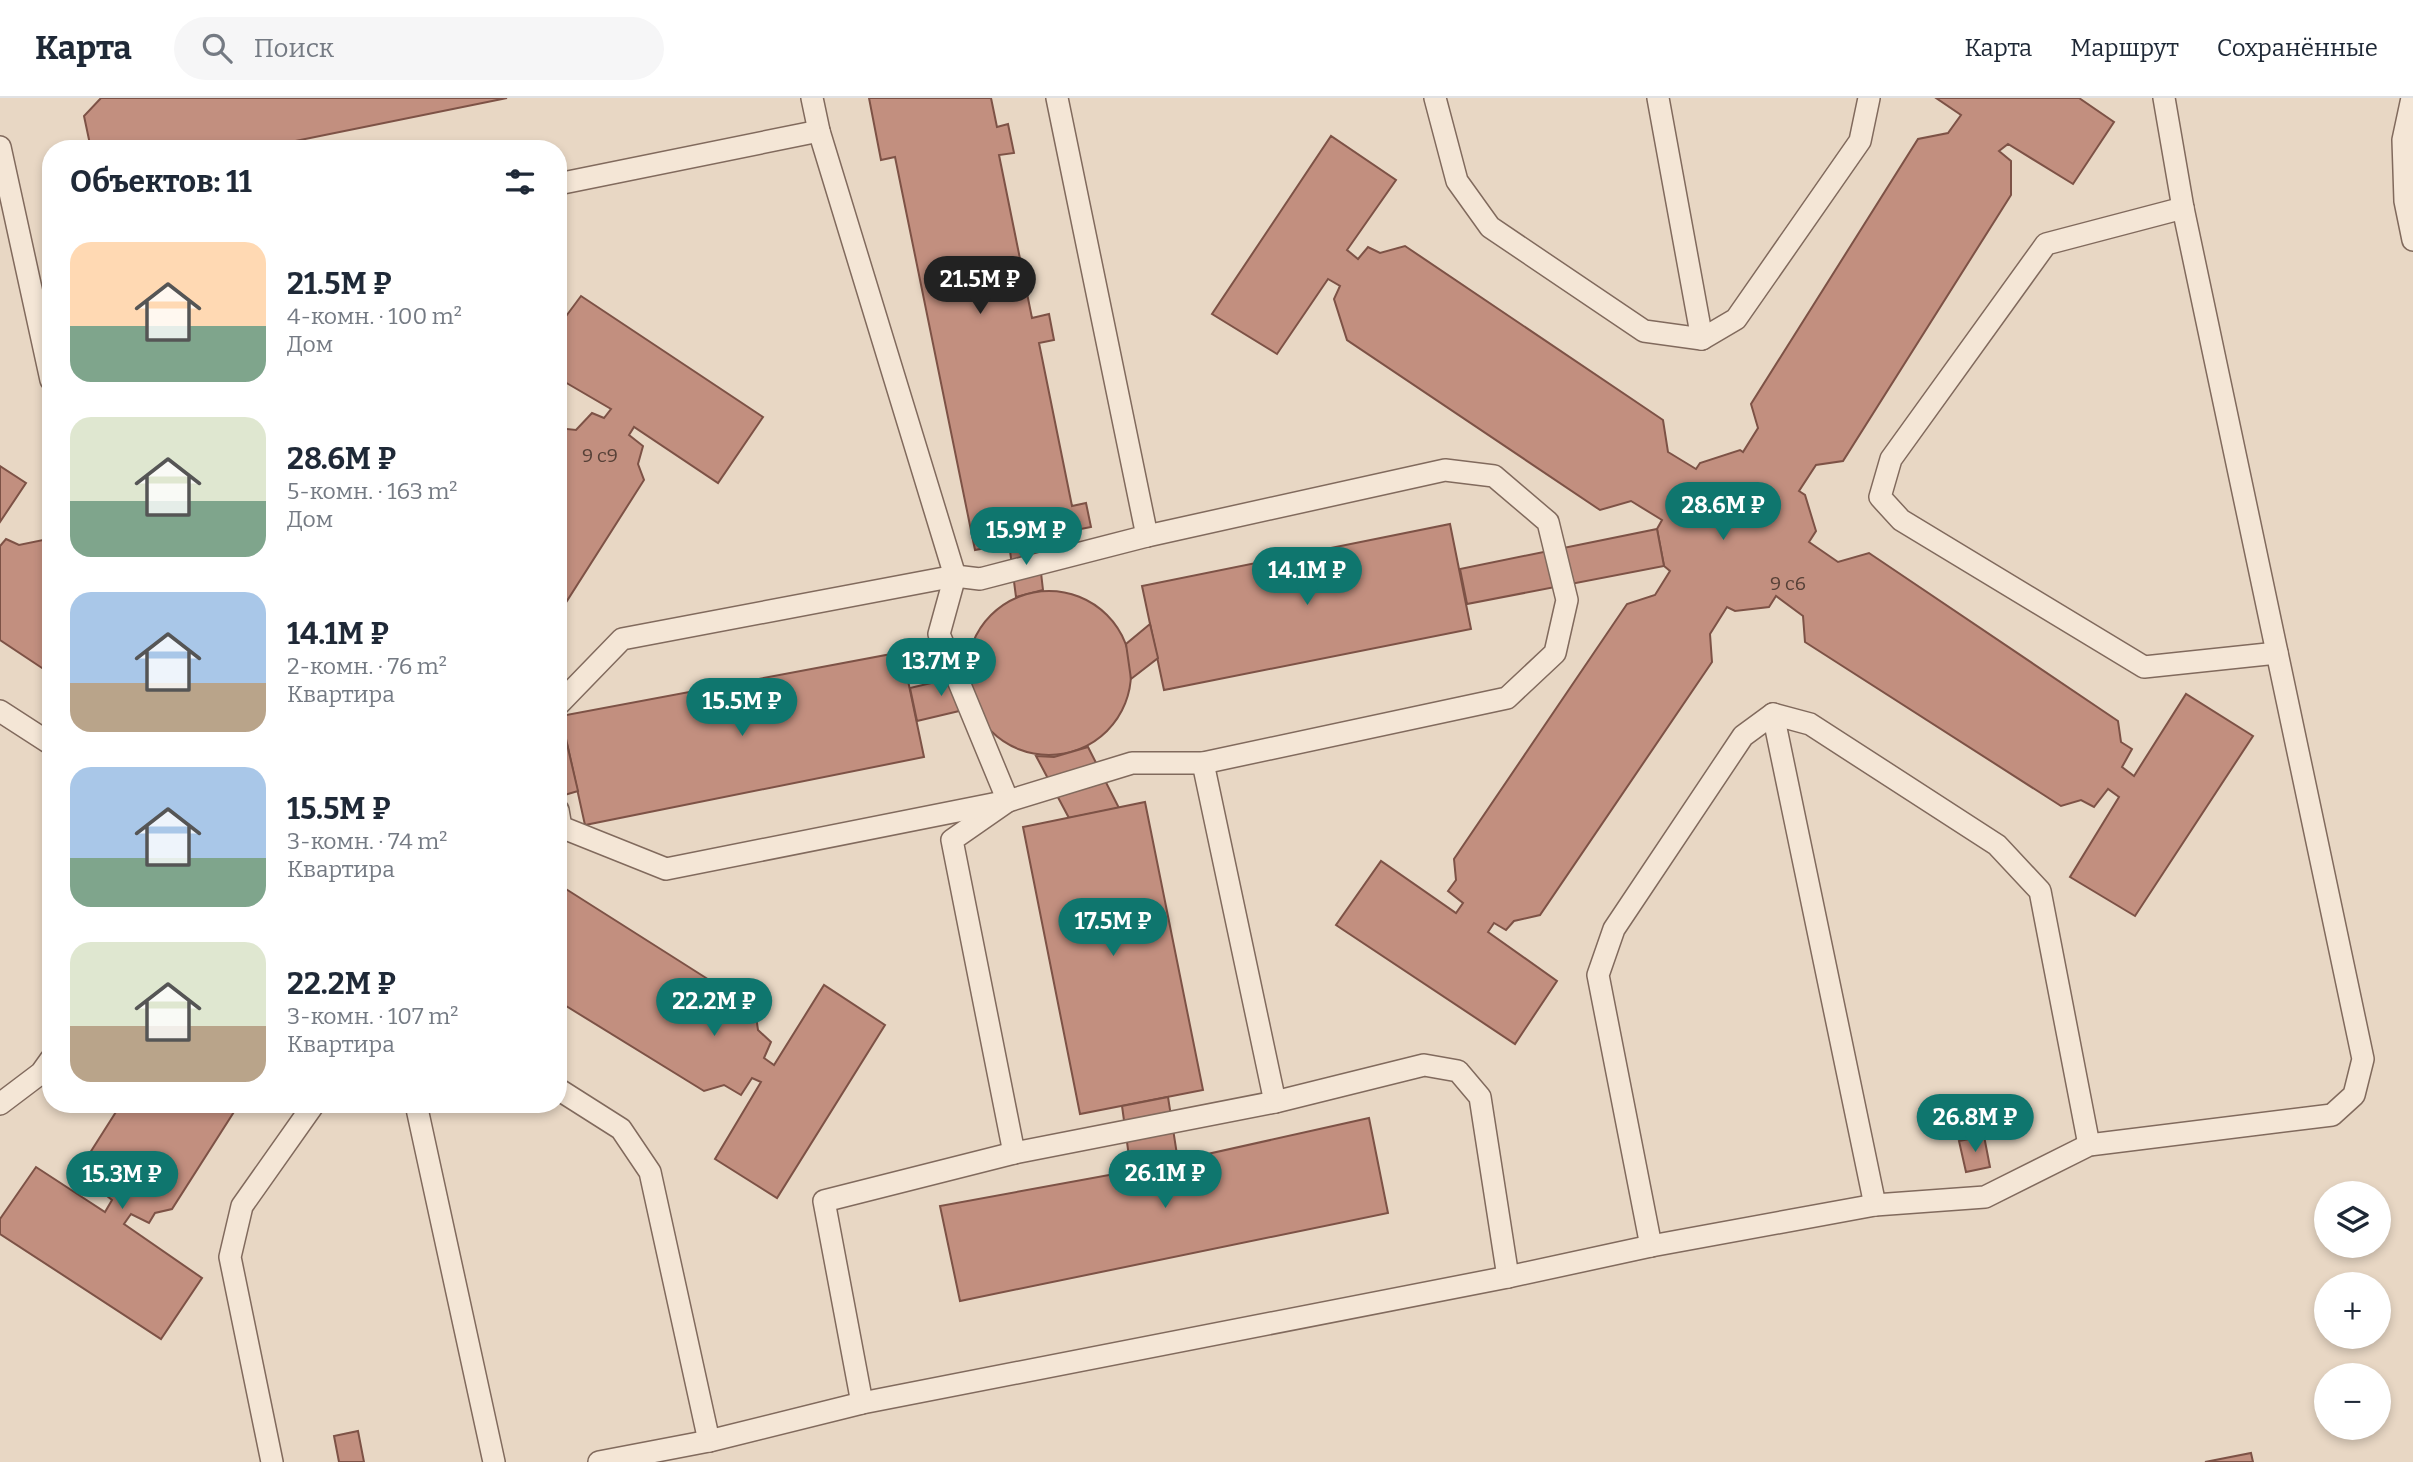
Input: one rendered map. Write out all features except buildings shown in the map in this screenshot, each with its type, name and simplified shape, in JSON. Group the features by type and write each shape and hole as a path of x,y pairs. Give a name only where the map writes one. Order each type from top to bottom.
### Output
{"lane":[{"path":"812,98 819,131 955,576 939,634 1008,801"},
{"path":"1058,98 1147,536"},
{"path":"1435,98 1457,181 1490,228 1644,331 1702,339 1736,319 1860,141 1869,98"},
{"path":"1658,98 1702,339"},
{"path":"599,1462 709,1441 862,1403 1508,1277 1651,1246 1875,1205 1985,1196 2089,1145 2332,1115 2354,1095 2363,1059 2183,208 2164,98"},
{"path":"2412,98 2403,140 2405,201 2413,240"},
{"path":"567,182 819,131"},
{"path":"0,147 41,288"},
{"path":"2183,208 2046,244 1891,459 1880,497 1900,520 2144,667 2277,653"},
{"path":"567,696 622,639 955,576 981,579 1147,536 1446,470 1493,476 1549,522 1567,600 1555,653 1507,698 1203,763 1132,763 1008,801 666,869 567,829"},
{"path":"0,711 42,738"},
{"path":"1651,1246 1598,975 1614,929 1629,906 1743,736 1773,714 1810,723 1997,845 2040,891 2089,1145"},
{"path":"1773,714 1875,1205"},
{"path":"1203,763 1275,1102"},
{"path":"1008,801 952,841 1014,1153"},
{"path":"862,1403 824,1201 1014,1153 1275,1102 1424,1065 1458,1071 1480,1097 1508,1277"},
{"path":"0,1104 42,1072"},
{"path":"567,1095 621,1129 650,1172 709,1441"},
{"path":"272,1462 230,1256 242,1206 308,1113"},
{"path":"418,1113 494,1462"}]}
